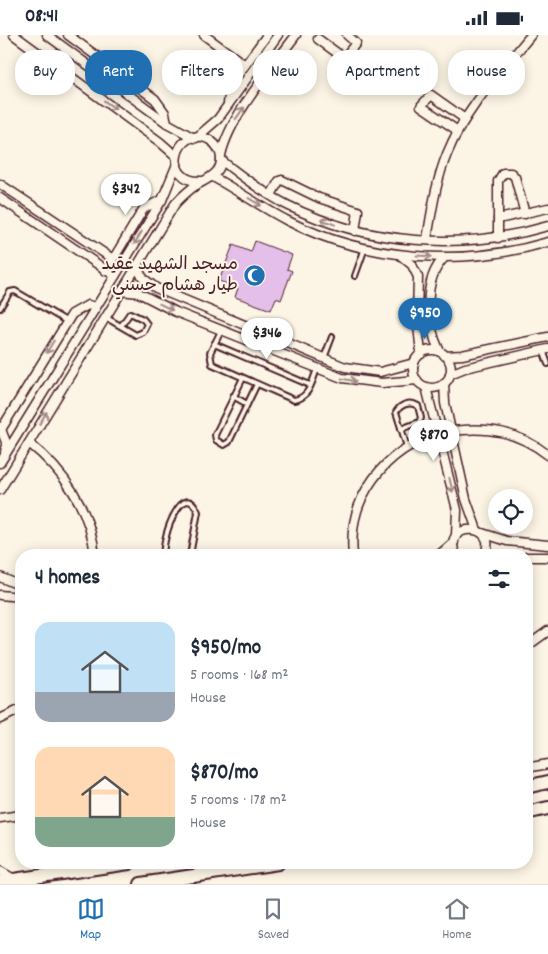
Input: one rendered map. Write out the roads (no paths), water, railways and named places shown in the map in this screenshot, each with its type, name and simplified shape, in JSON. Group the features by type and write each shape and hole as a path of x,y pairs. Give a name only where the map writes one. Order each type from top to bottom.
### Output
{"main road":[{"path":"533,785 548,782"},
{"path":"533,811 548,808"},
{"path":"0,882 89,869"},
{"path":"141,884 239,869"}],"street":[{"path":"14,35 155,138 176,160 183,176 189,180 203,181"},
{"path":"47,35 167,123 195,138 208,139 215,144 221,159 271,195 303,213 355,231 454,242 498,238 548,226"},
{"path":"68,35 155,99 165,113 167,123"},
{"path":"204,35 245,65"},
{"path":"228,104 230,86 267,35"},
{"path":"0,463 162,199 184,142 195,138 218,119 278,35"},
{"path":"0,490 175,204 203,181 213,177 234,122 296,35"},
{"path":"317,36 344,58 356,43 347,35"},
{"path":"427,239 440,174 458,131 531,35"},
{"path":"458,131 421,106 431,95 466,119"},
{"path":"498,238 498,179 506,172 515,177 525,214"},
{"path":"213,177 289,222 365,248 395,254 445,257 490,254 548,242"},
{"path":"271,195 282,179 319,198 358,211 355,231"},
{"path":"0,184 113,259"},
{"path":"0,198 115,276"},
{"path":"106,271 144,208 162,199"},
{"path":"498,219 548,208"},
{"path":"395,254 409,261 418,277 417,316 421,354"},
{"path":"426,387 436,387 444,383 450,374 450,365 443,354 431,324 430,294 434,272 445,257"},
{"path":"136,267 144,279 156,288 324,359 369,372 392,371 414,363"},
{"path":"121,291 139,293 221,330 342,378 370,383 417,380"},
{"path":"5,456 6,442 1,428 66,321 79,308 88,305 96,307"},
{"path":"456,549 458,516 439,433 426,387 417,380 413,372 414,363 421,354 432,351 443,354 470,353 548,337"},
{"path":"450,374 465,368 546,349"},
{"path":"444,383 445,403 468,507 479,532 486,542 485,549"},
{"path":"452,431 483,428 499,431 524,439 548,455"},
{"path":"353,549 355,520 366,489 381,468 407,447 439,433"},
{"path":"29,443 59,471 76,496 90,530 94,549"},
{"path":"445,549 468,529 507,541 548,545"},
{"path":"533,557 548,557"},
{"path":"0,577 15,583"},
{"path":"0,595 15,596"},
{"path":"533,642 548,631"},
{"path":"0,719 15,712"},
{"path":"533,767 548,764"},
{"path":"0,818 15,816"},
{"path":"0,871 16,880"}],"lane":[{"path":"355,276 365,248"},
{"path":"0,308 10,291 15,291 66,321"},
{"path":"105,317 136,335 143,332 147,324 130,313 121,326"},
{"path":"221,330 210,353 212,364 294,400 306,395 318,369"},
{"path":"324,359 332,337"},
{"path":"214,344 310,385"},
{"path":"546,349 548,365"},
{"path":"243,378 215,435 216,440 224,445 229,441 257,384"},
{"path":"233,397 247,405"},
{"path":"401,429 419,422 421,418 418,406 410,403 398,408 396,412 401,429 407,447"},
{"path":"164,549 164,537 179,505 184,502 191,502 198,512 191,549"}],"place":[{"name":"مسجد الشهيد عقيد طيار هشام حسني","path":"254,275"}]}
